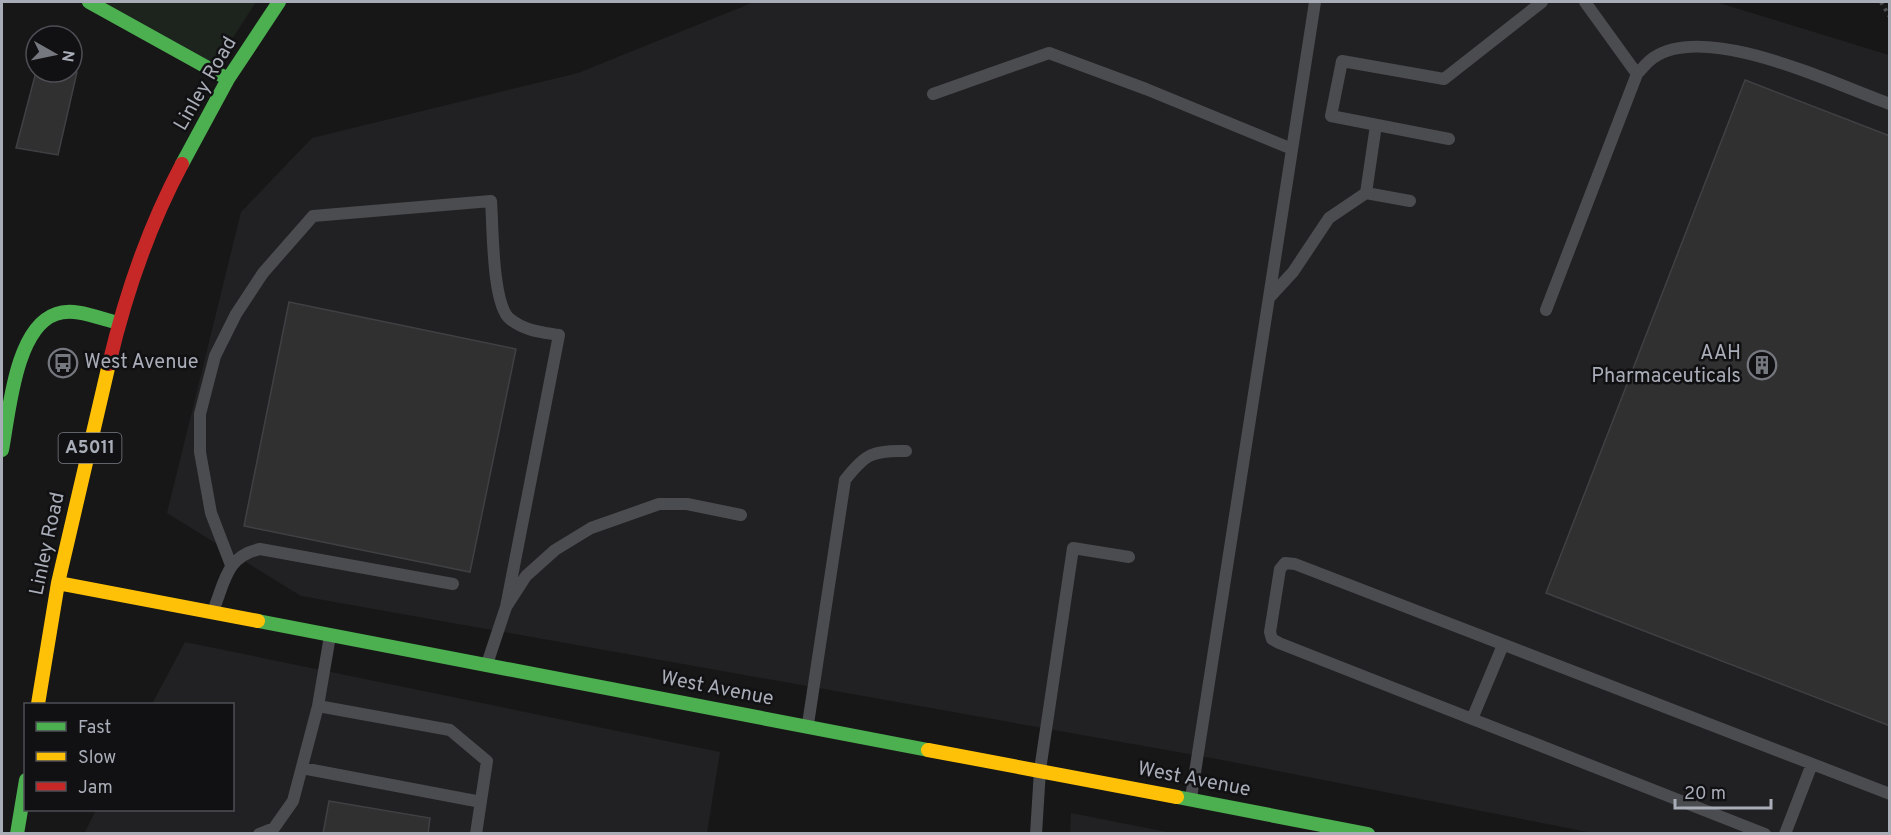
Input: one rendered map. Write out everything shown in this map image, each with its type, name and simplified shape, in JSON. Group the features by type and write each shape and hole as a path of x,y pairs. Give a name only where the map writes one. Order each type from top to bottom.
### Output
{"street":[{"path":"89,2 228,79"},
{"name":"Linley Road","path":"38,703 58,583 119,323 165,197 228,79 279,2"},
{"path":"2,450 22,353 42,320 56,314 75,314 119,323"},
{"name":"West Avenue","path":"58,583 1368,834"},
{"path":"17,834 24,792"}],"lane":[{"path":"1190,799 1315,2"},
{"path":"1449,139 1331,116 1342,60 1444,79 1542,2"},
{"path":"1586,2 1637,74"},
{"path":"1546,310 1637,74 1654,57 1682,48 1707,46 1744,51 1890,104"},
{"path":"933,94 1049,53 1146,89 1292,149"},
{"path":"1366,193 1376,125"},
{"path":"1269,298 1293,272 1329,218 1366,193 1410,201"},
{"path":"231,565 211,513 200,452 200,414 215,356 236,314 263,273 313,216 491,201 499,298 508,318 527,330 559,334 506,607 486,665"},
{"path":"808,726 845,480 862,458 889,450 906,451"},
{"path":"506,607 526,576 555,550 591,528 659,504 687,504 741,515"},
{"path":"1036,834 1040,770 1073,548 1129,557"},
{"path":"213,613 231,565 243,552 261,549 453,584"},
{"path":"1765,834 1272,639 1270,632 1280,569 1285,563 1295,564 1890,794"},
{"path":"259,834 274,828 293,801 318,706 330,635"},
{"path":"1472,719 1503,645"},
{"path":"318,706 450,730 487,761 476,834"},
{"path":"1785,834 1812,764"},
{"path":"302,768 481,802"}],"path":[{"path":"1881,2 1890,17"}],"shaded area":[{"path":"102,2 256,2 214,67"},
{"path":"754,2 1716,2 1889,55 1889,833 1593,833 1217,759 301,596 167,513 241,212 312,138 578,73"},
{"path":"185,642 720,752 707,833 84,834 96,811 234,811 234,703 153,703"},
{"path":"1071,813 1172,833 1070,833"}],"building":[{"name":"AAH Pharmaceuticals","path":"1745,80 1890,136 1890,726 1546,593"},
{"path":"33,84 74,84 58,155 16,148"},
{"path":"289,302 516,349 470,572 244,526"},
{"path":"329,801 430,818 428,834 323,834"}],"traffic: fast":[{"path":"89,2 228,79"},
{"path":"182,164 228,79 279,2"},
{"path":"2,450 16,374 31,336 42,322 56,314 71,312 88,314 119,323"},
{"path":"258,621 928,750"},
{"path":"17,834 24,792"},
{"path":"1177,797 1368,834"}],"traffic: slow":[{"path":"38,703 58,583 109,364"},
{"path":"58,583 258,621"},
{"path":"928,750 1177,797"}],"traffic: jam":[{"path":"109,364 139,262 182,164"}],"place":[{"name":"West Avenue","path":"63,363"},
{"name":"AAH Pharmaceuticals","path":"1762,365"}]}
